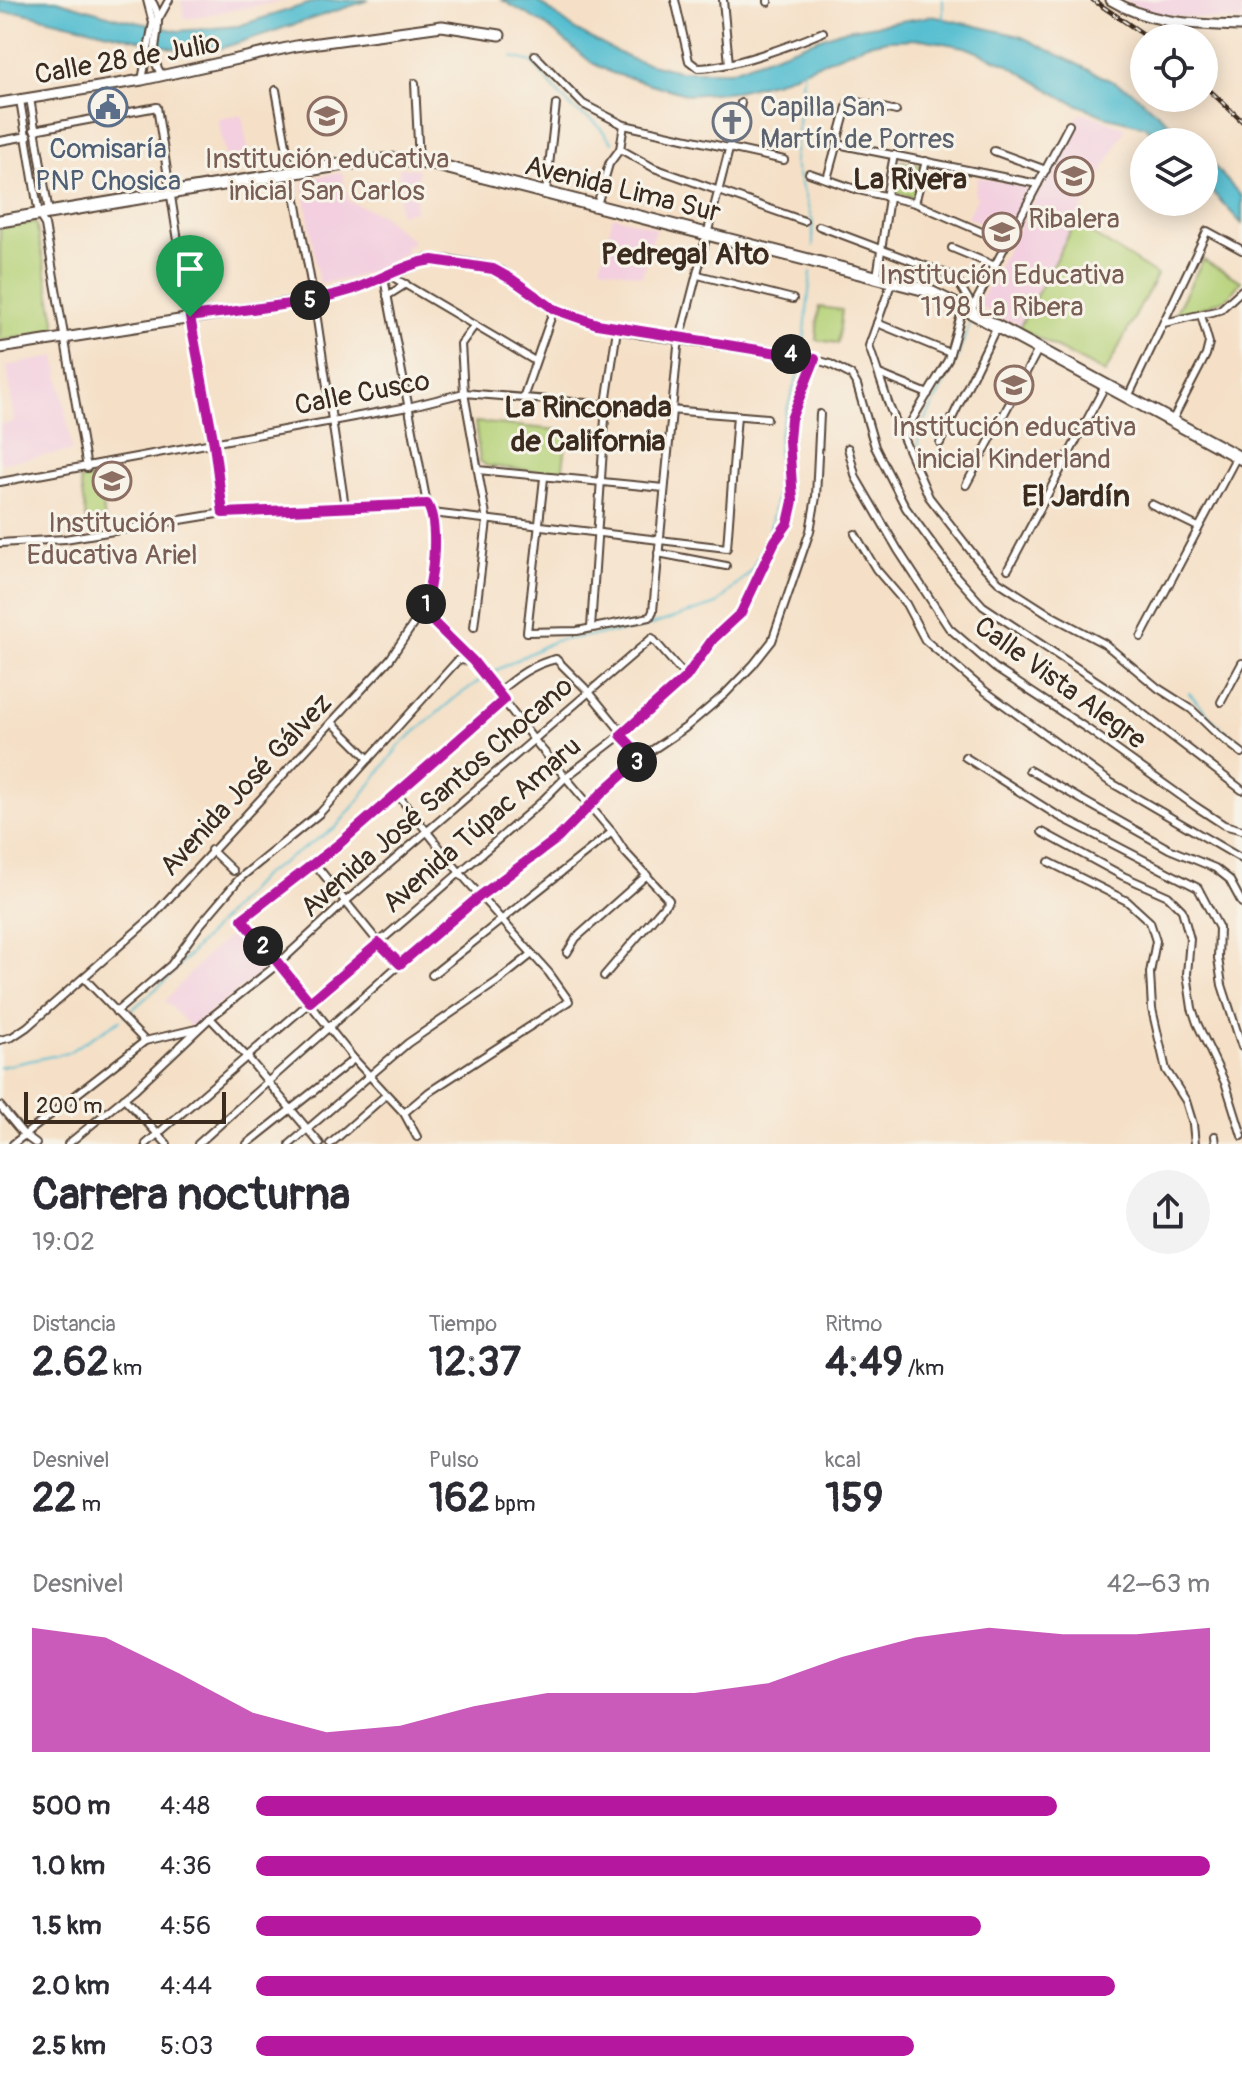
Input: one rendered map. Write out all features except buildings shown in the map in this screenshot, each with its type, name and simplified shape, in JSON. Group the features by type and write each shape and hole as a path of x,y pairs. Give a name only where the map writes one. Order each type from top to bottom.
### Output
{"highway":[{"name":"Avenida Lima Sur","path":"0,221 45,218 170,192 357,162 397,159 419,162 926,290 968,307 997,326 1240,457"}],"street":[{"path":"149,0 157,22"},
{"path":"142,80 157,22 169,0"},
{"path":"675,0 689,61 693,66 702,68 729,64 823,32"},
{"path":"723,0 729,64"},
{"path":"1111,0 1144,16 1176,23 1242,26"},
{"name":"Calle 28 de Julio","path":"0,103 163,76 296,46 442,26 500,35"},
{"path":"152,46 155,62 163,76"},
{"path":"535,55 583,104 624,125 784,160"},
{"path":"415,83 419,162"},
{"path":"276,90 314,299 345,507"},
{"path":"25,99 35,132 45,218 87,468"},
{"path":"25,99 26,137 45,218"},
{"path":"827,179 848,103 859,102 896,111"},
{"path":"544,478 525,630 528,633 591,628 650,617 678,347 741,103"},
{"path":"546,192 556,104"},
{"path":"0,141 157,107 223,513"},
{"path":"597,205 609,164 620,149 624,125"},
{"path":"903,435 950,353 968,307 995,266 1069,125"},
{"path":"837,144 1038,184"},
{"path":"620,149 654,168 804,221"},
{"path":"994,151 1046,170"},
{"path":"877,277 894,155"},
{"path":"915,203 926,161"},
{"path":"809,173 915,203 1007,243"},
{"path":"819,226 952,276 958,282 968,307"},
{"path":"1128,397 1207,231 1242,250"},
{"path":"952,248 995,266"},
{"path":"0,348 314,299 388,277 426,260 485,267 507,276 554,309 617,329 815,359 851,375 857,385 875,447 906,508 956,576 983,606 1121,697 1242,790"},
{"path":"698,275 793,299"},
{"path":"388,277 406,284 535,361"},
{"path":"388,277 387,296 427,504 432,513 727,548 737,415"},
{"path":"892,281 869,346 890,408 929,497 981,564 999,582 1052,616 1105,644 1242,753"},
{"path":"387,296 406,284"},
{"path":"1164,323 1220,310 1242,290"},
{"path":"523,398 554,309"},
{"path":"1172,421 1206,355 1209,343 1201,315"},
{"path":"877,323 950,353"},
{"path":"474,627 487,521 464,393 461,344 475,325"},
{"path":"940,443 997,326"},
{"path":"591,628 606,404 617,329"},
{"path":"966,485 1039,348"},
{"name":"Avenida Túpac Amaru","path":"146,1144 460,873 566,777 621,735 686,677 713,639 741,613 775,541 788,523 793,501 789,440 791,419 815,359"},
{"path":"879,374 928,394"},
{"path":"1008,569 1106,384"},
{"name":"Calle Cusco","path":"0,482 408,407 464,393 767,418"},
{"path":"198,1144 480,896 558,838 642,757 685,728 725,694 772,641 810,531 816,497 820,414"},
{"name":"Calle Vista Alegre","path":"848,448 856,478 949,628 995,668 1195,806 1224,825 1242,830"},
{"path":"1141,637 1198,527 1240,457"},
{"path":"478,470 664,488"},
{"path":"0,543 65,539 223,513 427,504"},
{"path":"1151,504 1198,527"},
{"name":"Avenida José Gálvez","path":"0,1040 20,1033 144,925 390,659 422,611 430,591 432,513"},
{"path":"855,534 876,569 906,604 925,640 985,691 1110,782 1242,858"},
{"path":"658,553 726,566"},
{"path":"422,611 473,661 625,852 669,900 604,976"},
{"name":"Avenida José Santos Chocano","path":"68,1144 652,638 686,677"},
{"path":"498,692 519,675 542,662 556,659 589,692 642,757"},
{"path":"116,1012 171,965 240,878 320,813 458,660 473,661"},
{"path":"1221,702 1242,663"},
{"path":"417,1137 404,1113 354,1059 242,919 315,864 504,700"},
{"path":"332,722 369,759"},
{"path":"965,757 1055,814 1198,888 1219,928 1218,958 1222,985 1242,1047"},
{"path":"1029,770 1169,849 1221,872 1242,903"},
{"path":"397,794 569,1001 429,1092 404,1113"},
{"path":"432,975 612,832"},
{"path":"1042,832 1123,876 1168,896 1182,910 1190,939 1187,974 1192,1008 1226,1085 1242,1136"},
{"path":"211,850 233,871"},
{"path":"1049,862 1127,901 1150,922 1156,941 1150,973 1152,1009 1166,1070 1186,1101 1195,1144"},
{"path":"315,864 379,943 400,964"},
{"path":"567,953 576,938 647,875"},
{"path":"290,1144 408,1043 532,954"},
{"path":"84,978 145,1041"},
{"path":"210,1018 320,1144"},
{"path":"13,1144 145,1041 200,1028"},
{"path":"247,1144 354,1059"},
{"path":"330,1144 386,1095"},
{"path":"124,1098 167,1144"},
{"path":"0,1106 24,1135 36,1144"}],"shaded area":[{"path":"181,0 288,0 185,19"},
{"path":"1122,0 1242,0 1242,22 1154,14"},
{"name":"Ribalera","path":"1085,113 1126,128 1019,328 1014,320 1011,324 981,307 979,302 1079,115"},
{"path":"242,115 251,166 228,170 218,119"},
{"path":"399,168 418,169 415,211 399,214"},
{"path":"342,172 348,201 380,214 414,242 405,247 408,252 375,270 345,280 319,283 303,184 306,179"},
{"path":"978,177 1027,187 1028,196 1005,238 967,217 978,196 974,195"},
{"path":"613,216 656,228 642,276 600,267"},
{"path":"56,356 72,451 0,463 0,425 14,422 7,366"},
{"path":"235,932 266,969 191,1027 165,1001 205,957"}],"green space":[{"path":"901,161 922,165 915,197 895,193"},
{"path":"36,222 57,331 0,341 0,228"},
{"path":"1075,223 1157,275 1105,373 1019,328"},
{"path":"1203,260 1241,281 1228,298 1173,318"},
{"path":"819,307 842,310 838,343 816,340"},
{"path":"475,422 568,431 562,474 487,466 480,461"},
{"path":"98,477 105,522 87,525 80,480"}],"water":[{"path":"0,0 56,0 178,31 238,26 320,0 369,0 222,48 181,50 20,12 0,13"},
{"path":"502,0 536,0 577,31 631,59 678,71 730,71 840,31 932,16 1020,36 1130,90 1130,112 1156,112 1175,128 1146,128 1104,116 1063,98 1007,64 965,47 922,39 867,44 777,81 736,91 689,95 612,73 592,63 544,24"},
{"path":"1218,170 1242,197 1242,224 1218,198"}],"waterway":[{"path":"943,0 943,19"},
{"path":"512,57 532,62 563,99 595,122 612,142"},
{"path":"804,67 794,162 813,223 813,246"},
{"path":"803,351 811,272"},
{"path":"929,480 918,442 920,430 956,361 970,322"},
{"path":"125,1016 165,981 262,876 336,827 399,746 456,697 491,673 554,641 639,629 717,604 751,571 769,533 777,494 779,435 802,361"},
{"path":"1189,693 1215,722 1242,744"},
{"path":"0,1067 67,1053 120,1020"}],"railway":[{"path":"1093,0 1130,25"},
{"path":"1218,98 1242,121"}],"place":[{"name":"Comisaría PNP Chosica","path":"108,107"},
{"name":"Institución educativa inicial San Carlos","path":"327,116"},
{"name":"Capilla San Martín de Porres","path":"732,122"},
{"name":"Ribalera","path":"1074,176"},
{"name":"Institución Educativa 1198 La Ribera","path":"1002,232"},
{"name":"Institución educativa inicial Kinderland","path":"1014,385"},
{"name":"Institución Educativa Ariel","path":"112,481"}],"district":[{"name":"La Rivera","path":"910,179"},
{"name":"Pedregal Alto","path":"685,254"},
{"name":"La Rinconada de California","path":"588,424"},
{"name":"El Jardín","path":"1076,496"}],"route":[{"path":"433,260 471,264 501,272 554,309 597,324 815,359 791,419 789,440 793,501 788,523 775,541 741,613 713,639 686,677 621,735 642,757 558,838 480,896 400,964 379,943 310,1002 242,919 339,844 504,700 473,661 422,611 430,591 434,521 427,504 223,513 214,444 190,317 314,299 352,290 420,262 433,260"}]}
